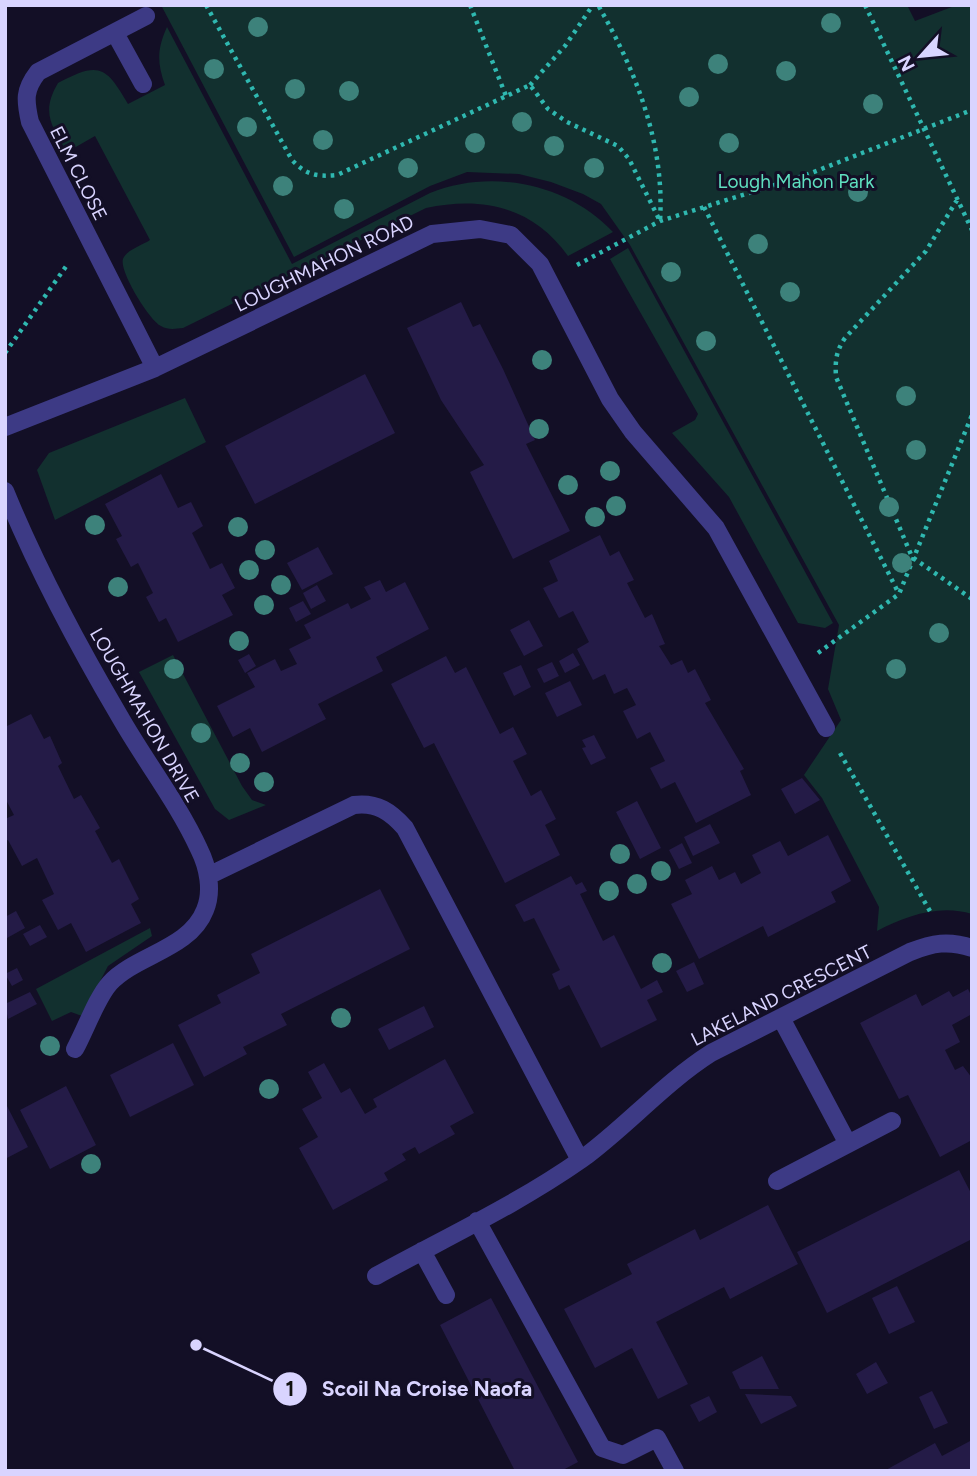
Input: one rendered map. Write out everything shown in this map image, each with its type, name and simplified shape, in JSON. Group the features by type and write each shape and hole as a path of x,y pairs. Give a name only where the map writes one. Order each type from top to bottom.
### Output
{"street":[{"name":"ELM CLOSE","path":"146,16 38,72 27,86 25,102 30,121 155,368"},
{"path":"115,33 143,84"},
{"name":"LOUGHMAHON ROAD","path":"5,427 155,368 432,234 480,229 511,235 529,250 549,280 610,400 633,432 706,513 826,728"},
{"name":"LOUGHMAHON DRIVE","path":"5,491 50,591 119,716 200,849 208,876 209,894 205,912 192,929 110,983 75,1049"},
{"path":"208,876 355,805 367,803 394,815 405,828 580,1160"},
{"name":"LAKELAND CRESCENT","path":"376,1276 477,1221 580,1160 631,1121 686,1069 781,1018 933,943 956,943 972,948"},
{"path":"781,1018 848,1144"},
{"path":"777,1181 891,1121"},
{"path":"477,1221 601,1448 623,1455 657,1438 675,1471"},
{"path":"422,1251 446,1296"}],"path":[{"path":"206,5 292,160 303,171 318,177 337,175 530,85 577,32 596,5 619,41 652,130 662,189 660,221"},
{"path":"470,5 506,96"},
{"path":"865,5 972,230"},
{"path":"530,85 548,109 566,122 618,146 629,159 660,221"},
{"path":"549,280 660,221 806,175 972,110"},
{"path":"957,200 926,251 845,338 835,362 836,377 912,557 972,599"},
{"path":"704,207 899,594"},
{"path":"5,353 68,263"},
{"path":"794,670 899,594 972,415"},
{"path":"826,728 932,915"}],"green space":[{"name":"Lough Mahon Park","path":"161,5 907,5 915,21 957,5 972,5 972,914 947,910 923,913 877,931 879,907 822,798 804,775 841,720 828,689 839,625 630,245 601,204 551,182 519,174 467,172 430,186 294,257"},
{"path":"167,27 292,264 430,193 478,182 528,185 552,192 574,202 613,232 568,256 539,226 505,209 467,204 426,208 183,328 164,327 156,322 143,305 126,274 123,259 127,253 150,240 95,136 67,152 53,126 49,110 58,83 92,70 107,75 128,104 165,85 159,56"},
{"path":"628,248 833,623 825,628 798,623 729,497 672,433 695,420 698,414 610,259"},
{"path":"185,398 206,442 55,520 37,470 49,453"},
{"path":"173,655 242,786 252,800 266,805 229,820 215,809 139,672"},
{"path":"150,928 152,936 108,966 82,1016 71,1012 52,1021 36,989"}],"building":[{"path":"461,302 473,327 480,324 503,369 535,440 526,444 570,531 513,559 470,472 484,465 441,400 407,328"},
{"path":"365,374 395,433 255,504 225,446"},
{"path":"161,474 178,508 191,502 203,526 192,533 210,569 222,563 235,588 222,595 233,615 178,642 166,618 159,622 146,597 153,593 138,563 131,567 116,539 122,536 105,504"},
{"path":"600,535 610,556 619,551 634,580 627,583 645,618 652,614 665,644 659,646 671,665 682,660 688,673 695,669 711,700 705,703 744,769 740,771 751,795 696,823 675,782 661,789 650,768 665,761 650,732 637,739 623,711 636,705 627,688 614,694 605,674 593,680 577,649 589,642 573,611 559,618 543,588 558,581 549,561"},
{"path":"318,547 333,574 302,590 287,563"},
{"path":"380,580 386,592 405,582 429,629 376,657 383,671 318,704 326,719 262,752 250,728 233,737 217,706 255,687 247,673 275,659 281,671 297,664 289,649 311,638 304,625 348,603 351,609 371,599 364,587"},
{"path":"317,585 326,601 311,609 303,593"},
{"path":"303,601 311,614 296,622 289,608"},
{"path":"529,620 543,646 524,656 510,630"},
{"path":"573,653 580,665 565,673 559,661"},
{"path":"249,654 256,666 245,673 238,660"},
{"path":"446,656 455,673 466,667 500,734 513,727 527,754 513,761 531,796 541,790 556,819 545,825 560,855 505,883 434,743 424,748 391,684"},
{"path":"552,662 559,676 544,683 537,669"},
{"path":"521,665 531,687 514,696 503,673"},
{"path":"570,681 582,705 557,717 545,693"},
{"path":"31,714 44,739 50,736 62,763 58,766 74,799 81,795 100,828 95,831 112,863 119,859 139,899 131,904 141,923 86,952 71,923 58,930 42,900 54,894 37,858 22,866 8,840 5,841 5,819 14,815 5,798 5,727"},
{"path":"594,735 606,758 591,765 582,748 586,747 582,740"},
{"path":"802,778 820,800 795,814 781,789"},
{"path":"637,801 661,848 640,859 616,812"},
{"path":"710,824 720,843 693,856 684,837"},
{"path":"828,835 851,881 831,892 836,902 768,937 763,926 699,959 671,904 692,894 685,880 712,866 719,880 735,872 741,884 761,873 752,855 780,841 788,856"},
{"path":"682,843 692,863 679,869 669,850"},
{"path":"571,876 576,885 582,882 587,891 580,894 603,941 614,935 641,989 657,980 663,992 647,1000 657,1020 601,1048 569,985 559,990 552,974 560,970 534,918 524,922 515,905"},
{"path":"380,889 410,949 281,1014 287,1025 243,1047 247,1054 204,1077 178,1025 221,1003 217,995 260,973 251,954"},
{"path":"16,911 25,928 7,938 5,917"},
{"path":"40,925 47,937 30,946 23,934"},
{"path":"694,962 704,984 687,992 676,971"},
{"path":"17,968 23,980 12,986 5,974"},
{"path":"968,989 972,997 972,1014 952,1025 960,1042 945,1050 955,1070 963,1066 972,1078 972,1140 940,1157 908,1095 899,1099 860,1023 916,994 922,1006 949,991 953,997"},
{"path":"30,992 37,1004 8,1019 5,1004"},
{"path":"424,1006 434,1027 389,1050 378,1029"},
{"path":"173,1043 194,1085 130,1117 110,1075"},
{"path":"445,1059 474,1113 450,1126 455,1134 419,1154 415,1147 402,1154 406,1160 384,1173 388,1180 333,1210 299,1148 318,1137 302,1109 322,1098 308,1072 324,1063 341,1093 350,1088 365,1114 377,1107 373,1099"},
{"path":"66,1086 96,1145 50,1169 20,1110"},
{"path":"7,1106 28,1147 5,1159 5,1107"},
{"path":"959,1170 972,1195 972,1239 827,1313 797,1252"},
{"path":"768,1205 798,1264 730,1299 724,1287 656,1322 688,1384 658,1399 632,1348 595,1368 564,1309 632,1274 627,1264 695,1229 700,1240"},
{"path":"897,1286 915,1322 889,1334 872,1298"},
{"path":"491,1298 578,1462 561,1471 515,1471 440,1325"},
{"path":"762,1356 779,1389 740,1389 732,1372"},
{"path":"876,1362 888,1383 867,1394 856,1374"},
{"path":"932,1391 948,1423 934,1429 919,1397"},
{"path":"745,1394 791,1396 797,1406 761,1424"},
{"path":"709,1396 717,1412 699,1422 690,1405"},
{"path":"972,1440 972,1471 884,1471 935,1443 942,1456"}],"place":[{"name":"Scoil Na Croise Naofa","path":"196,1345"}]}
